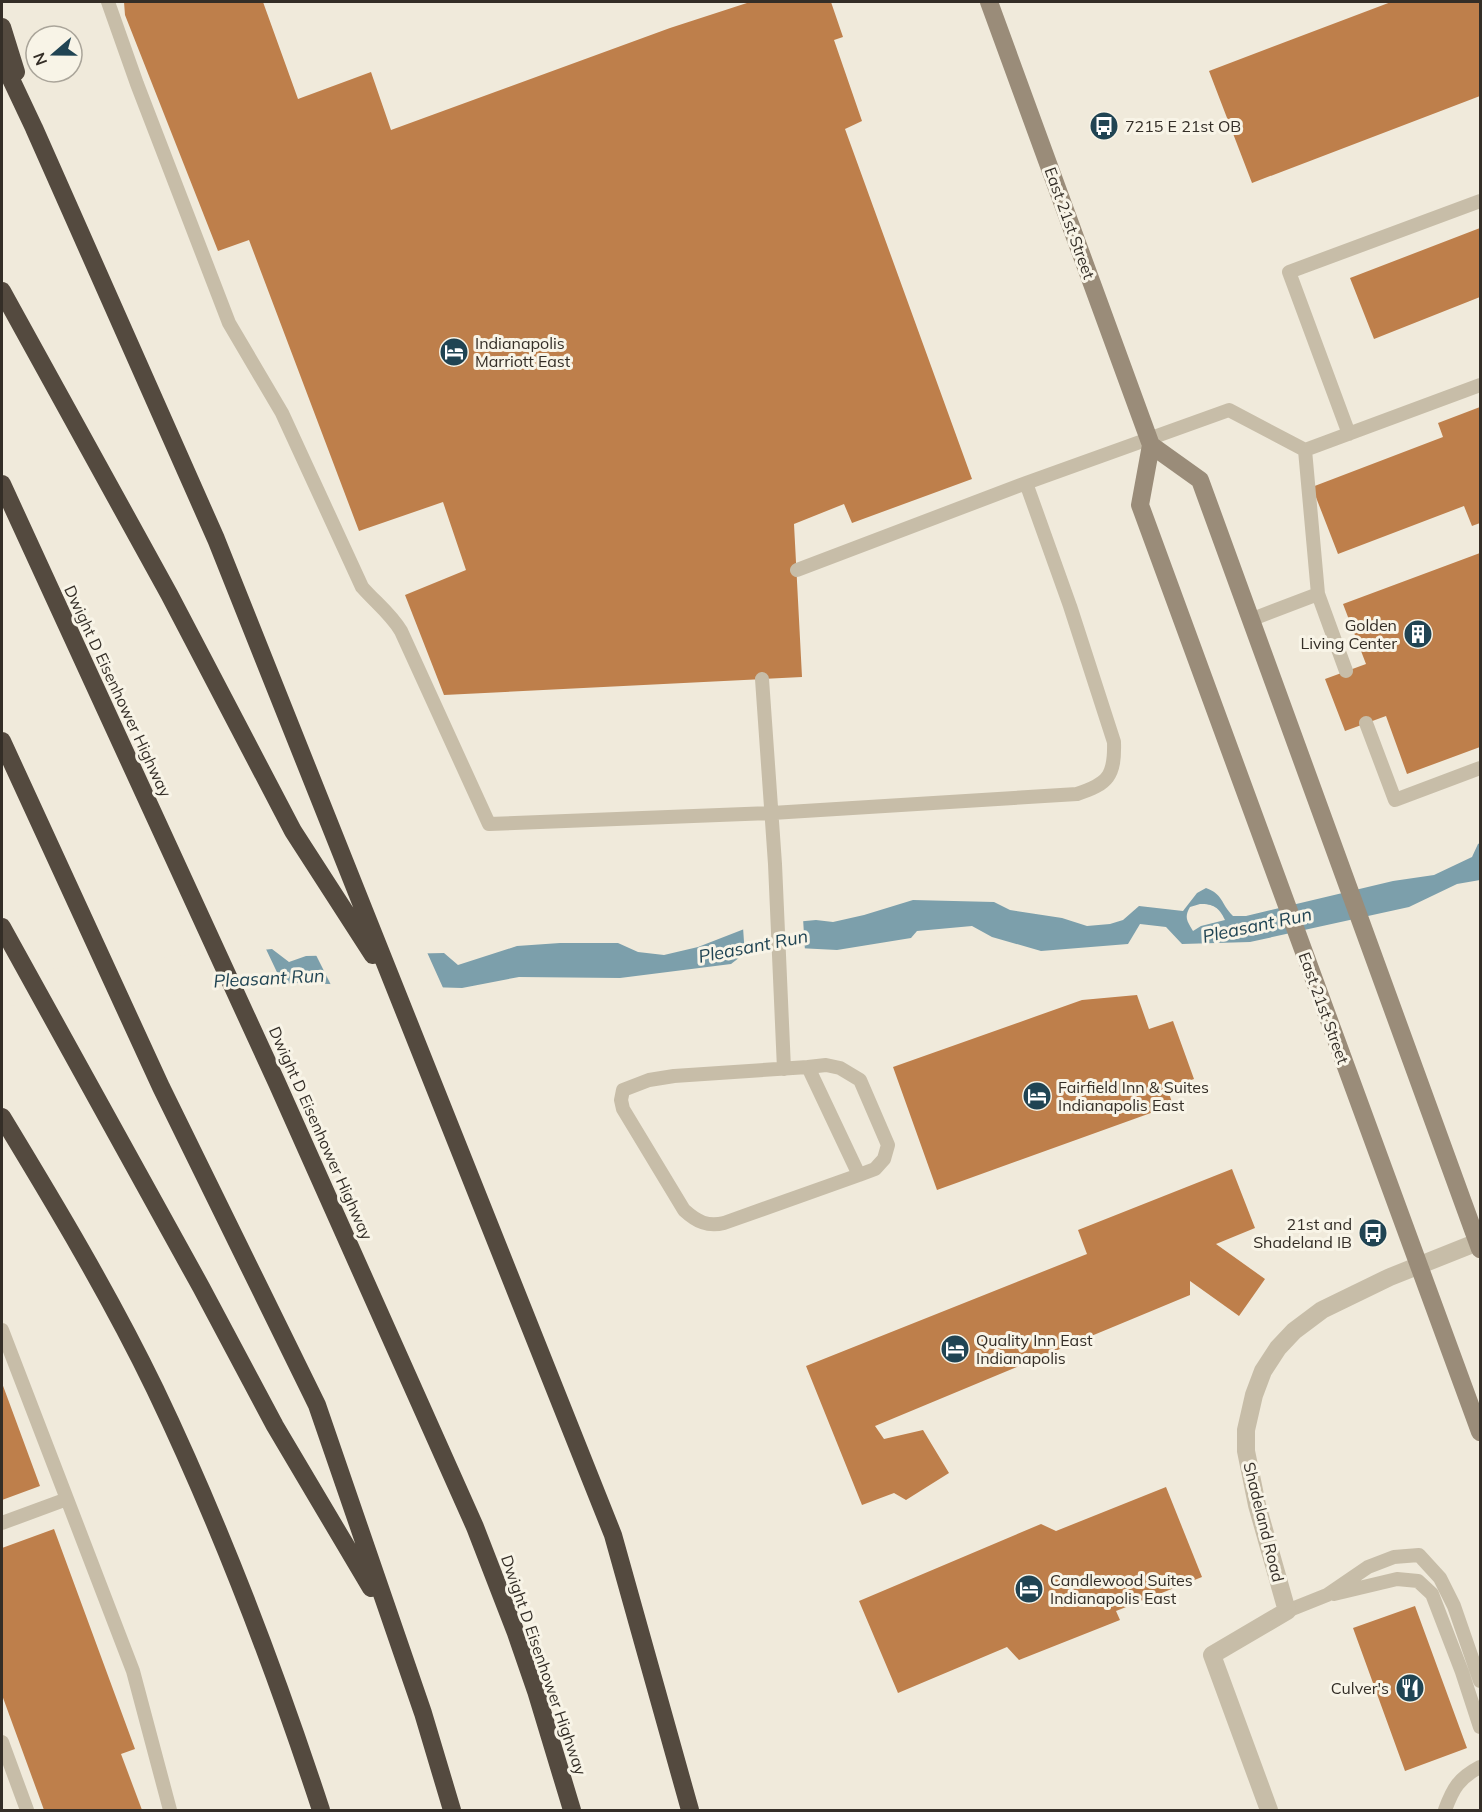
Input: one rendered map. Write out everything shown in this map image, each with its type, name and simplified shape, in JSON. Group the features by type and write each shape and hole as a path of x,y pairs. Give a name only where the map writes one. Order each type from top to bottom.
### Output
{"highway":[{"path":"2,27 34,128"},
{"path":"2,60 216,539 613,1535 690,1810"},
{"path":"2,291 169,594 293,831 394,987"},
{"name":"Dwight D Eisenhower Highway","path":"2,484 183,876 435,1437 495,1578 536,1691 572,1810"},
{"path":"2,741 161,1087 317,1406 423,1713 452,1810"},
{"path":"2,927 275,1426 391,1621"},
{"path":"2,1117 60,1213 119,1320 182,1449 219,1533 259,1635 321,1810"}],"main road":[{"name":"East 21st Street","path":"989,2 1150,442 1140,505 1480,1432"},
{"path":"1150,442 1200,480 1480,1244"}],"street":[{"name":"Shadeland Road","path":"1287,1611 1257,1505 1246,1451 1246,1430 1256,1387 1263,1371 1278,1348 1307,1320 1322,1310 1367,1287 1419,1265 1480,1244"},
{"path":"1269,1810 1212,1655 1287,1611"}],"lane":[{"path":"108,2 141,95 229,323 282,413 362,587 378,605 389,612 401,631 489,824 771,813 1077,794 1094,789 1107,780 1114,759 1114,742 1070,606 1026,483"},
{"path":"1349,434 1289,272 1480,201"},
{"path":"797,570 1026,483 1150,442 1229,410 1305,450 1480,385"},
{"path":"1305,450 1318,594 1346,671"},
{"path":"1251,620 1318,594"},
{"path":"762,679 775,864 784,1069"},
{"path":"1366,723 1395,800 1480,768"},
{"path":"826,1065 840,1068 860,1080 888,1145 884,1159 875,1169 724,1223 703,1224 693,1219 684,1210 623,1109 621,1100 623,1090 649,1080 784,1069 826,1065"},
{"path":"808,1066 860,1175"},
{"path":"2,1330 133,1671 170,1810"},
{"path":"2,1523 67,1499"},
{"path":"1327,1595 1368,1567 1394,1557 1419,1555 1440,1578 1454,1606 1480,1682"},
{"path":"1287,1611 1327,1595 1397,1579 1418,1581 1432,1594 1480,1727"},
{"path":"2,1742 27,1810"},
{"path":"1445,1810 1450,1794 1464,1776 1480,1767"}],"water":[{"name":"Pleasant Run","path":"1480,843 1480,880 1457,884 1409,907 1250,942 1182,944 1166,927 1140,924 1128,944 1041,951 992,937 972,926 917,931 911,938 837,950 798,948 744,954 731,964 620,978 519,977 462,988 295,983 2,1003 2,977 272,949 289,962 306,956 444,953 458,965 517,946 560,943 618,943 638,952 664,955 698,947 752,926 816,920 833,922 913,900 994,902 1010,910 1062,918 1087,926 1110,924 1123,920 1139,906 1183,911 1197,893 1206,888 1219,896 1233,916 1246,916 1393,881 1434,875 1472,857","holes":["1205,904 1218,909 1225,920 1201,926 1193,931 1187,919 1188,910 1190,907"]}],"pier":[{"path":"803,918 805,951 745,957 743,927 752,923"},
{"path":"265,947 284,987 2,1006 2,974"},
{"path":"426,950 444,990 332,987 315,953"}],"building":[{"name":"Indianapolis Marriott East","path":"124,2 263,2 298,99 371,72 391,130 670,28 750,2 831,2 843,37 834,40 862,121 845,129 972,479 852,523 844,504 794,524 802,677 444,695 405,595 466,570 443,502 359,531 249,240 218,251 125,15"},
{"path":"1391,2 1480,2 1480,96 1252,183 1209,71"},
{"path":"1480,228 1480,297 1374,339 1350,278"},
{"path":"1480,407 1480,523 1472,526 1464,506 1338,554 1312,487 1443,437 1438,423"},
{"name":"Golden Living Center","path":"1480,553 1480,747 1407,774 1386,716 1345,731 1325,679 1366,664 1343,604"},
{"name":"Fairfield Inn & Suites Indianapolis East","path":"1137,995 1149,1029 1173,1021 1194,1079 1167,1088 1173,1105 937,1190 893,1067 1082,1000"},
{"name":"Quality Inn East Indianapolis","path":"1232,1169 1255,1228 1216,1244 1265,1279 1239,1316 1190,1281 1190,1295 875,1426 884,1439 923,1430 949,1473 906,1500 894,1493 862,1505 806,1366 1087,1254 1078,1230"},
{"path":"2,1383 40,1486 2,1500"},
{"name":"Candlewood Suites Indianapolis East","path":"1166,1487 1202,1577 1116,1611 1120,1620 1019,1660 1007,1647 898,1693 859,1601 1041,1524 1056,1531"},
{"path":"54,1529 135,1749 121,1754 142,1810 44,1810 2,1695 2,1548"},
{"name":"Culver's","path":"1415,1606 1467,1748 1405,1771 1353,1628"}],"place":[{"name":"7215 E 21st OB","path":"1104,126"},
{"name":"Indianapolis Marriott East","path":"454,352"},
{"name":"Golden Living Center","path":"1418,634"},
{"name":"Fairfield Inn & Suites Indianapolis East","path":"1037,1096"},
{"name":"21st and Shadeland IB","path":"1373,1233"},
{"name":"Quality Inn East Indianapolis","path":"955,1349"},
{"name":"Candlewood Suites Indianapolis East","path":"1029,1589"},
{"name":"Culver's","path":"1410,1688"}]}
